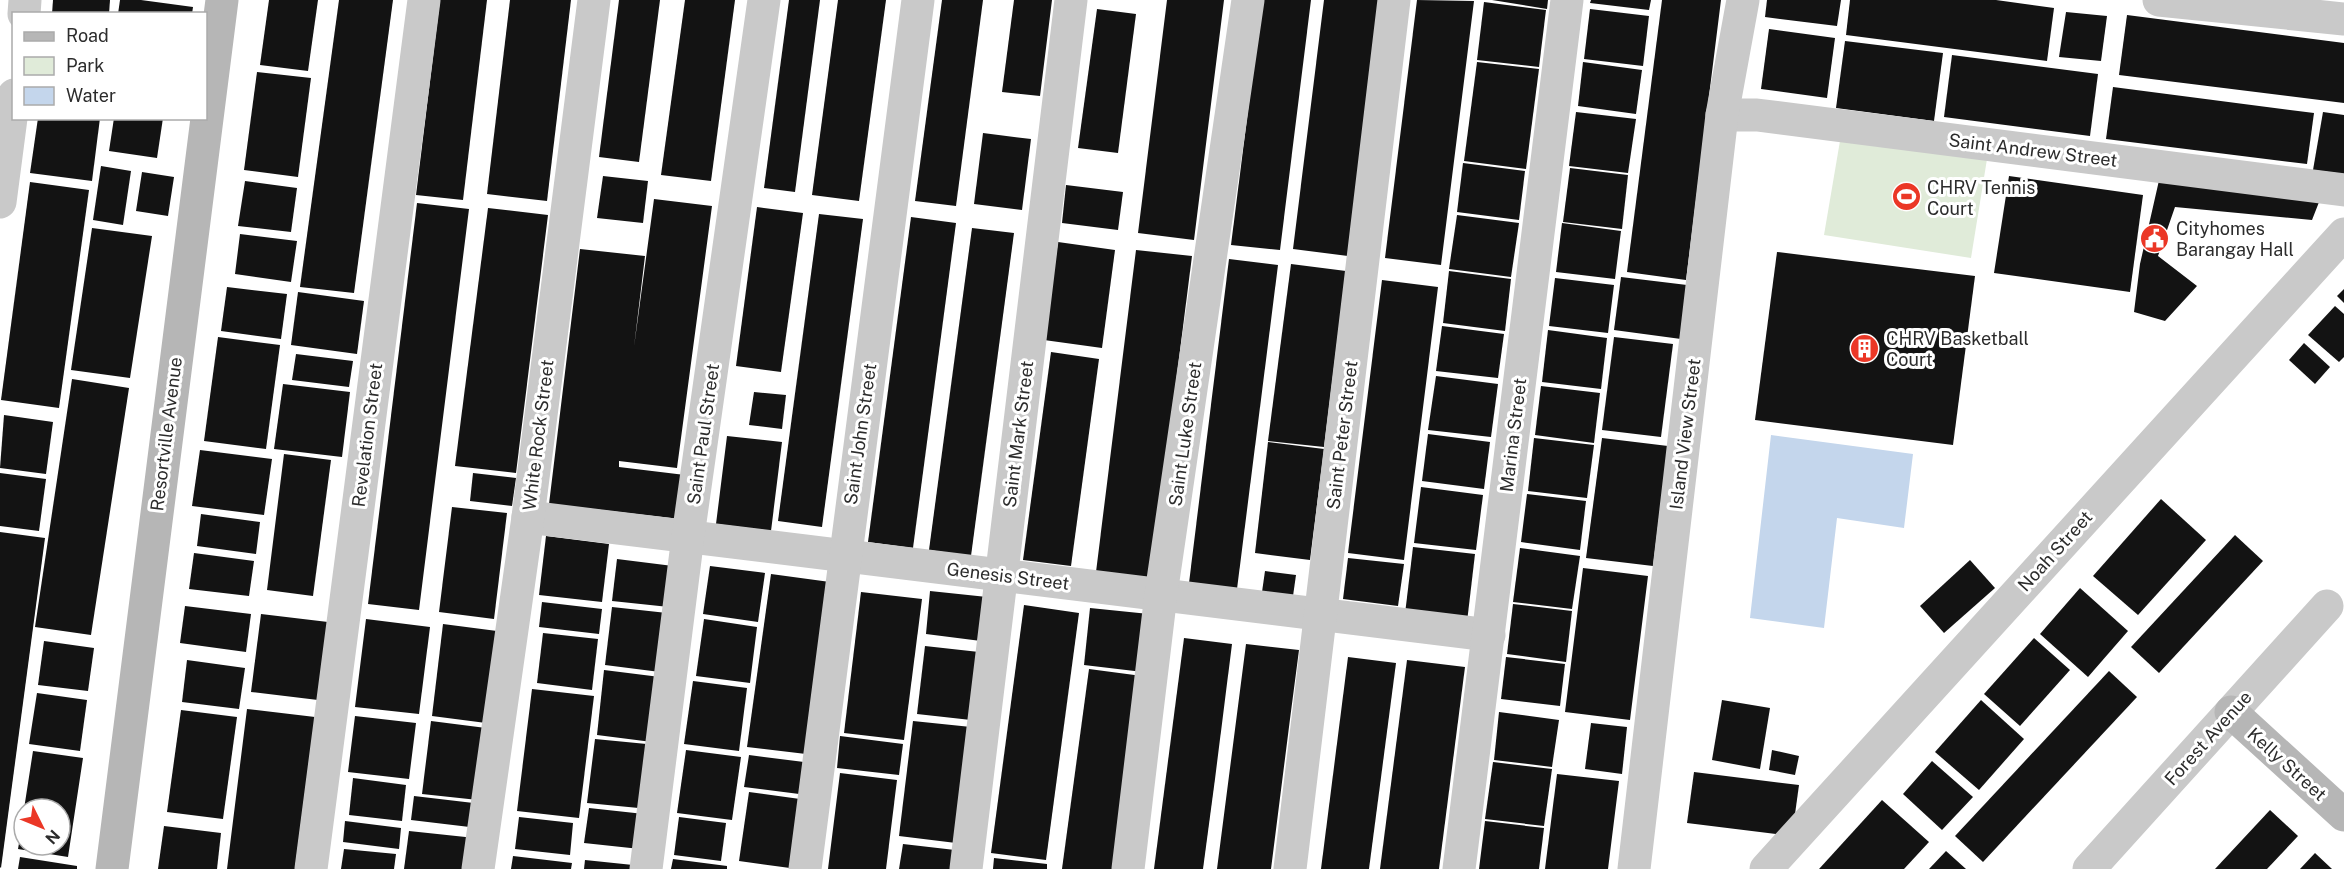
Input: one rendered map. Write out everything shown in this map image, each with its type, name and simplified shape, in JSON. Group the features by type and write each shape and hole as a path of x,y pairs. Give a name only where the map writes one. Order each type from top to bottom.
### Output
{"street":[{"name":"Resortville Avenue","path":"207,118 222,0"},
{"name":"Revelation Street","path":"311,869 424,0"},
{"name":"White Rock Street","path":"478,869 528,517 594,0"},
{"name":"Saint Paul Street","path":"646,869 688,536 764,0"},
{"name":"Saint John Street","path":"805,869 918,0"},
{"name":"Saint Mark Street","path":"966,869 1071,0"},
{"name":"Saint Luke Street","path":"1128,869 1161,594 1248,0"},
{"name":"Saint Peter Street","path":"1290,869 1394,0"},
{"name":"Marina Street","path":"1459,869 1567,0"},
{"name":"Island View Street","path":"1634,869 1722,115 1743,0"},
{"path":"2159,0 2344,19"},
{"path":"0,202 12,110"},
{"name":"Saint Andrew Street","path":"1722,115 1757,115 2344,190"},
{"name":"Resortville Avenue","path":"112,869 207,120"},
{"name":"Noah Street","path":"1766,869 2344,234"},
{"name":"Genesis Street","path":"528,517 1489,635"},
{"name":"Forest Avenue","path":"2089,869 2327,606"},
{"name":"Kelly Street","path":"2231,712 2344,815"}],"green space":[{"name":"CHRV Tennis Court","path":"1841,135 1987,159 1971,258 1824,235"}],"water":[{"path":"1771,435 1913,454 1904,528 1837,518 1824,628 1750,618"}],"building":[{"path":"53,0 110,0 109,12 52,12"},
{"path":"120,0 141,0 193,7 192,12 118,12"},
{"path":"269,0 318,0 308,71 260,65"},
{"path":"339,0 393,0 354,293 300,287"},
{"path":"440,0 487,0 463,200 416,195"},
{"path":"510,0 571,0 547,201 487,194"},
{"path":"619,0 660,0 639,162 599,157"},
{"path":"685,0 735,0 711,181 661,175"},
{"path":"789,0 820,0 795,192 764,188"},
{"path":"838,0 886,0 859,201 812,195"},
{"path":"942,0 983,0 956,206 915,201"},
{"path":"1014,0 1052,0 1040,96 1002,92"},
{"path":"1167,0 1224,0 1194,240 1138,233"},
{"path":"1262,0 1311,0 1280,250 1231,245"},
{"path":"1324,0 1380,0 1348,256 1293,249"},
{"path":"1417,0 1474,1 1441,265 1385,258"},
{"path":"1492,0 1548,0 1547,9"},
{"path":"1591,0 1651,0 1649,10 1590,3"},
{"path":"1662,0 1721,0 1686,280 1627,272"},
{"path":"1767,0 1841,0 1837,26 1765,17"},
{"path":"1850,0 1996,0 2054,8 2047,61 1846,35"},
{"path":"1484,2 1546,10 1539,67 1477,60"},
{"path":"1097,9 1136,14 1118,153 1078,148"},
{"path":"1590,9 1649,16 1643,66 1584,59"},
{"path":"2066,12 2107,16 2101,61 2059,57"},
{"path":"2127,15 2344,43 2344,103 2119,75"},
{"path":"1769,29 1835,38 1827,98 1761,89"},
{"path":"1845,41 1943,53 1934,121 1836,108"},
{"path":"1952,55 2098,74 2090,136 1944,117"},
{"path":"1477,62 1539,69 1526,169 1464,161"},
{"path":"1583,62 1642,70 1636,114 1578,106"},
{"path":"257,72 311,78 298,177 244,170"},
{"path":"2113,87 2314,113 2307,164 2106,139"},
{"path":"1576,112 1636,119 1628,173 1569,166"},
{"path":"2323,112 2344,115 2344,174 2313,170"},
{"path":"38,120 100,120 92,181 30,173"},
{"path":"114,120 163,120 157,158 109,151"},
{"path":"983,133 1031,139 1022,210 974,204"},
{"path":"1463,163 1525,171 1519,220 1457,212"},
{"path":"101,166 131,171 123,225 93,220"},
{"path":"1570,168 1628,175 1622,229 1563,222"},
{"path":"142,172 174,177 168,216 136,211"},
{"path":"603,176 648,181 643,223 597,218"},
{"path":"2009,176 2143,195 2130,292 1994,273"},
{"name":"Cityhomes Barangay Hall","path":"2160,176 2321,197 2312,220 2175,207 2158,256 2197,286 2165,321 2134,312 2140,264"},
{"path":"245,181 297,188 291,232 238,226"},
{"path":"30,182 89,190 59,408 1,400"},
{"path":"1066,185 1123,192 1118,230 1062,223"},
{"path":"654,199 712,206 677,468 619,461 619,467 685,475 680,519 549,504 580,249 645,256 634,347"},
{"path":"417,203 469,209 419,610 368,604"},
{"path":"757,207 803,213 781,372 736,366"},
{"path":"488,208 548,215 516,473 455,466"},
{"path":"819,214 863,219 822,527 778,521"},
{"path":"1457,215 1519,223 1511,277 1449,269"},
{"path":"911,217 956,223 913,548 868,542"},
{"path":"1562,223 1621,231 1615,279 1556,272"},
{"path":"92,228 152,236 130,378 71,370"},
{"path":"972,228 1014,233 971,556 929,550"},
{"path":"240,234 297,241 291,282 235,274"},
{"path":"1058,242 1115,250 1102,348 1044,340"},
{"path":"1136,250 1192,256 1151,579 1096,572"},
{"name":"CHRV Basketball Court","path":"1777,252 1975,276 1953,445 1755,420"},
{"path":"1229,259 1278,265 1237,589 1189,583"},
{"path":"1291,264 1346,271 1324,447 1268,441"},
{"path":"1449,271 1511,279 1505,331 1443,323"},
{"path":"1621,277 1687,285 1681,339 1614,330"},
{"path":"1555,278 1614,285 1608,333 1549,326"},
{"path":"1382,280 1438,287 1404,560 1348,553"},
{"path":"227,287 287,294 281,339 221,331"},
{"path":"2344,289 2344,303 2337,296"},
{"path":"298,292 364,301 357,354 291,345"},
{"path":"2335,306 2344,314 2344,357 2339,362 2308,335"},
{"path":"1442,326 1504,334 1498,378 1436,371"},
{"path":"1548,330 1607,338 1601,389 1542,382"},
{"path":"218,337 280,345 266,449 204,441"},
{"path":"1614,337 1673,344 1661,437 1602,430"},
{"path":"2304,343 2330,367 2315,384 2289,360"},
{"path":"1051,352 1099,359 1071,566 1023,560"},
{"path":"296,354 353,361 349,387 292,380"},
{"path":"1436,376 1498,384 1491,437 1428,430"},
{"path":"72,379 129,388 91,635 35,627"},
{"path":"283,384 350,392 342,457 274,449"},
{"path":"1541,386 1600,393 1594,443 1535,435"},
{"path":"754,392 786,395 782,429 749,425"},
{"path":"4,415 53,422 46,474 0,468"},
{"path":"1428,434 1490,442 1484,489 1422,481"},
{"path":"727,436 782,442 771,531 716,524"},
{"path":"1534,438 1594,445 1587,498 1528,491"},
{"path":"1602,438 1668,446 1653,566 1586,558"},
{"path":"1268,442 1324,449 1310,560 1255,553"},
{"path":"200,450 272,459 264,515 192,506"},
{"path":"284,454 331,460 313,596 267,590"},
{"path":"0,473 46,479 39,531 0,526"},
{"path":"473,473 516,478 512,506 470,501"},
{"path":"1421,487 1483,495 1476,550 1414,543"},
{"path":"1527,494 1586,501 1580,550 1521,542"},
{"path":"2161,499 2206,540 2138,615 2093,576"},
{"path":"452,507 507,513 494,619 439,612"},
{"path":"201,514 260,522 256,554 197,546"},
{"path":"0,532 45,538 1,868 0,867"},
{"path":"2235,535 2263,561 2159,673 2131,647"},
{"path":"546,536 609,544 602,602 539,595"},
{"path":"1413,547 1475,554 1467,622 1405,614"},
{"path":"1520,548 1580,556 1572,609 1513,602"},
{"path":"194,553 254,561 249,596 189,589"},
{"path":"1348,558 1404,564 1398,606 1343,599"},
{"path":"617,559 673,566 669,607 612,601"},
{"path":"1970,560 1995,588 1944,633 1920,606"},
{"path":"710,566 765,573 758,622 703,614"},
{"path":"1583,568 1648,576 1630,720 1565,712"},
{"path":"1265,571 1296,575 1292,603 1261,599"},
{"path":"771,574 830,582 806,754 747,747"},
{"path":"2080,588 2128,631 2088,677 2040,634"},
{"path":"930,591 987,597 981,641 926,634"},
{"path":"861,592 922,599 904,740 844,733"},
{"path":"542,602 602,609 599,634 539,627"},
{"path":"1513,604 1572,611 1566,662 1507,654"},
{"path":"1024,605 1079,613 1046,860 991,853"},
{"path":"185,606 251,614 246,652 180,643"},
{"path":"612,607 667,613 660,672 605,665"},
{"path":"1090,608 1149,614 1143,672 1084,665"},
{"path":"261,614 328,622 318,700 251,692"},
{"path":"366,619 430,627 419,714 355,707"},
{"path":"704,619 757,627 750,683 696,676"},
{"path":"443,624 497,631 486,723 432,716"},
{"path":"543,633 598,639 592,690 537,683"},
{"path":"1184,638 1232,644 1215,779 1203,869 1154,869"},
{"path":"2034,638 2070,670 2020,726 1984,694"},
{"path":"44,641 94,648 88,691 38,685"},
{"path":"1246,644 1299,650 1271,869 1217,869"},
{"path":"925,646 979,652 971,720 917,714"},
{"path":"1348,657 1396,663 1369,869 1321,869"},
{"path":"1506,657 1565,664 1560,706 1501,699"},
{"path":"187,660 245,668 239,709 182,702"},
{"path":"1407,660 1465,667 1439,869 1380,869"},
{"path":"1089,669 1142,676 1117,869 1062,869"},
{"path":"604,670 660,677 652,742 597,735"},
{"path":"2109,671 2137,697 1983,862 1955,836"},
{"path":"693,681 747,688 739,751 684,744"},
{"path":"532,689 594,696 579,818 517,811"},
{"path":"37,693 87,700 80,751 29,744"},
{"path":"1722,700 1770,708 1760,769 1712,760"},
{"path":"1981,700 2024,739 1979,790 1935,752"},
{"path":"247,709 315,717 295,869 227,869"},
{"path":"181,710 237,717 223,819 167,812"},
{"path":"1499,712 1559,720 1552,767 1494,760"},
{"path":"355,716 416,723 409,779 348,772"},
{"path":"431,721 486,728 478,800 422,794"},
{"path":"913,721 971,727 956,843 899,836"},
{"path":"1591,723 1627,727 1622,774 1585,769"},
{"path":"840,736 903,744 899,775 837,768"},
{"path":"595,739 657,745 649,809 587,803"},
{"path":"686,750 741,757 732,820 677,813"},
{"path":"1772,750 1799,756 1795,775 1769,770"},
{"path":"33,751 83,758 72,831 72,797 26,797"},
{"path":"749,755 812,763 807,795 744,787"},
{"path":"1932,761 1973,797 1942,830 1903,794"},
{"path":"1493,762 1552,769 1544,826 1485,819"},
{"path":"1694,772 1799,785 1792,836 1687,823"},
{"path":"840,773 897,780 886,869 828,869"},
{"path":"1557,774 1619,781 1608,869 1545,869"},
{"path":"353,778 406,785 402,821 349,815"},
{"path":"749,792 800,799 790,868 739,861"},
{"path":"414,796 482,804 478,828 411,820"},
{"path":"1882,800 1929,842 1904,869 1819,869"},
{"path":"589,808 644,814 640,849 584,843"},
{"path":"2270,810 2298,836 2267,869 2215,869"},
{"path":"519,817 573,823 570,855 515,849"},
{"path":"679,817 726,823 721,861 674,855"},
{"path":"345,821 401,828 399,849 343,842"},
{"path":"1485,821 1544,828 1539,869 1479,869"},
{"path":"164,826 221,833 217,869 158,869"},
{"path":"409,831 475,838 471,869 404,869"},
{"path":"903,844 955,850 953,869 899,869"},
{"path":"344,849 396,854 394,869 341,869"},
{"path":"1946,851 1966,869 1929,869"},
{"path":"2315,853 2332,869 2300,869"},
{"path":"513,856 572,863 571,869 511,869"},
{"path":"20,857 77,866 77,869 18,869"},
{"path":"994,858 1047,864 1047,869 993,869"},
{"path":"673,859 727,866 727,869 671,869"},
{"path":"585,860 633,865 633,869 584,869"}],"place":[{"name":"CHRV Tennis Court","path":"1906,197"},
{"name":"Cityhomes Barangay Hall","path":"2155,238"},
{"name":"CHRV Basketball Court","path":"1865,348"}]}
